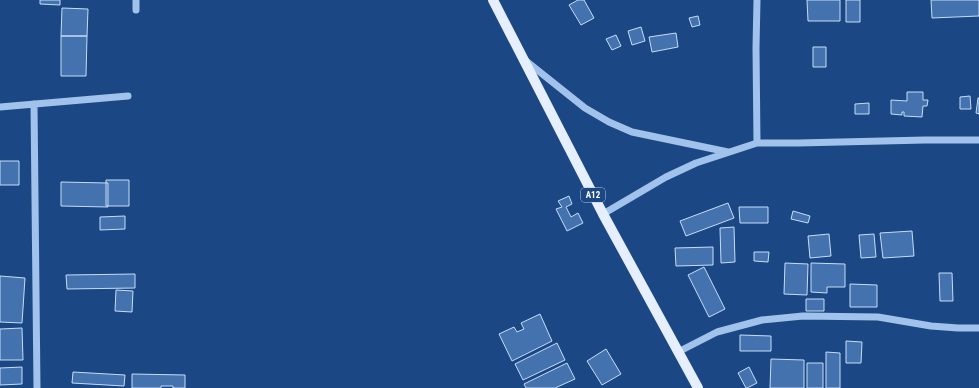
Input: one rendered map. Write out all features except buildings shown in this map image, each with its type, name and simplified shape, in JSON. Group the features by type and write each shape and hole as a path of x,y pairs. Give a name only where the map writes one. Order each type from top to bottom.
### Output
{"main road":[{"name":"A12","path":"493,0 603,214 698,388"}],"street":[{"path":"136,0 136,10"},
{"path":"757,0 757,143"},
{"path":"523,59 585,108 609,122 632,132 729,152"},
{"path":"0,107 128,96"},
{"path":"34,104 37,388"},
{"path":"603,214 666,177 696,163 757,143 979,140"},
{"path":"678,352 716,332 762,320 803,316 878,318 931,326 979,328"}]}
